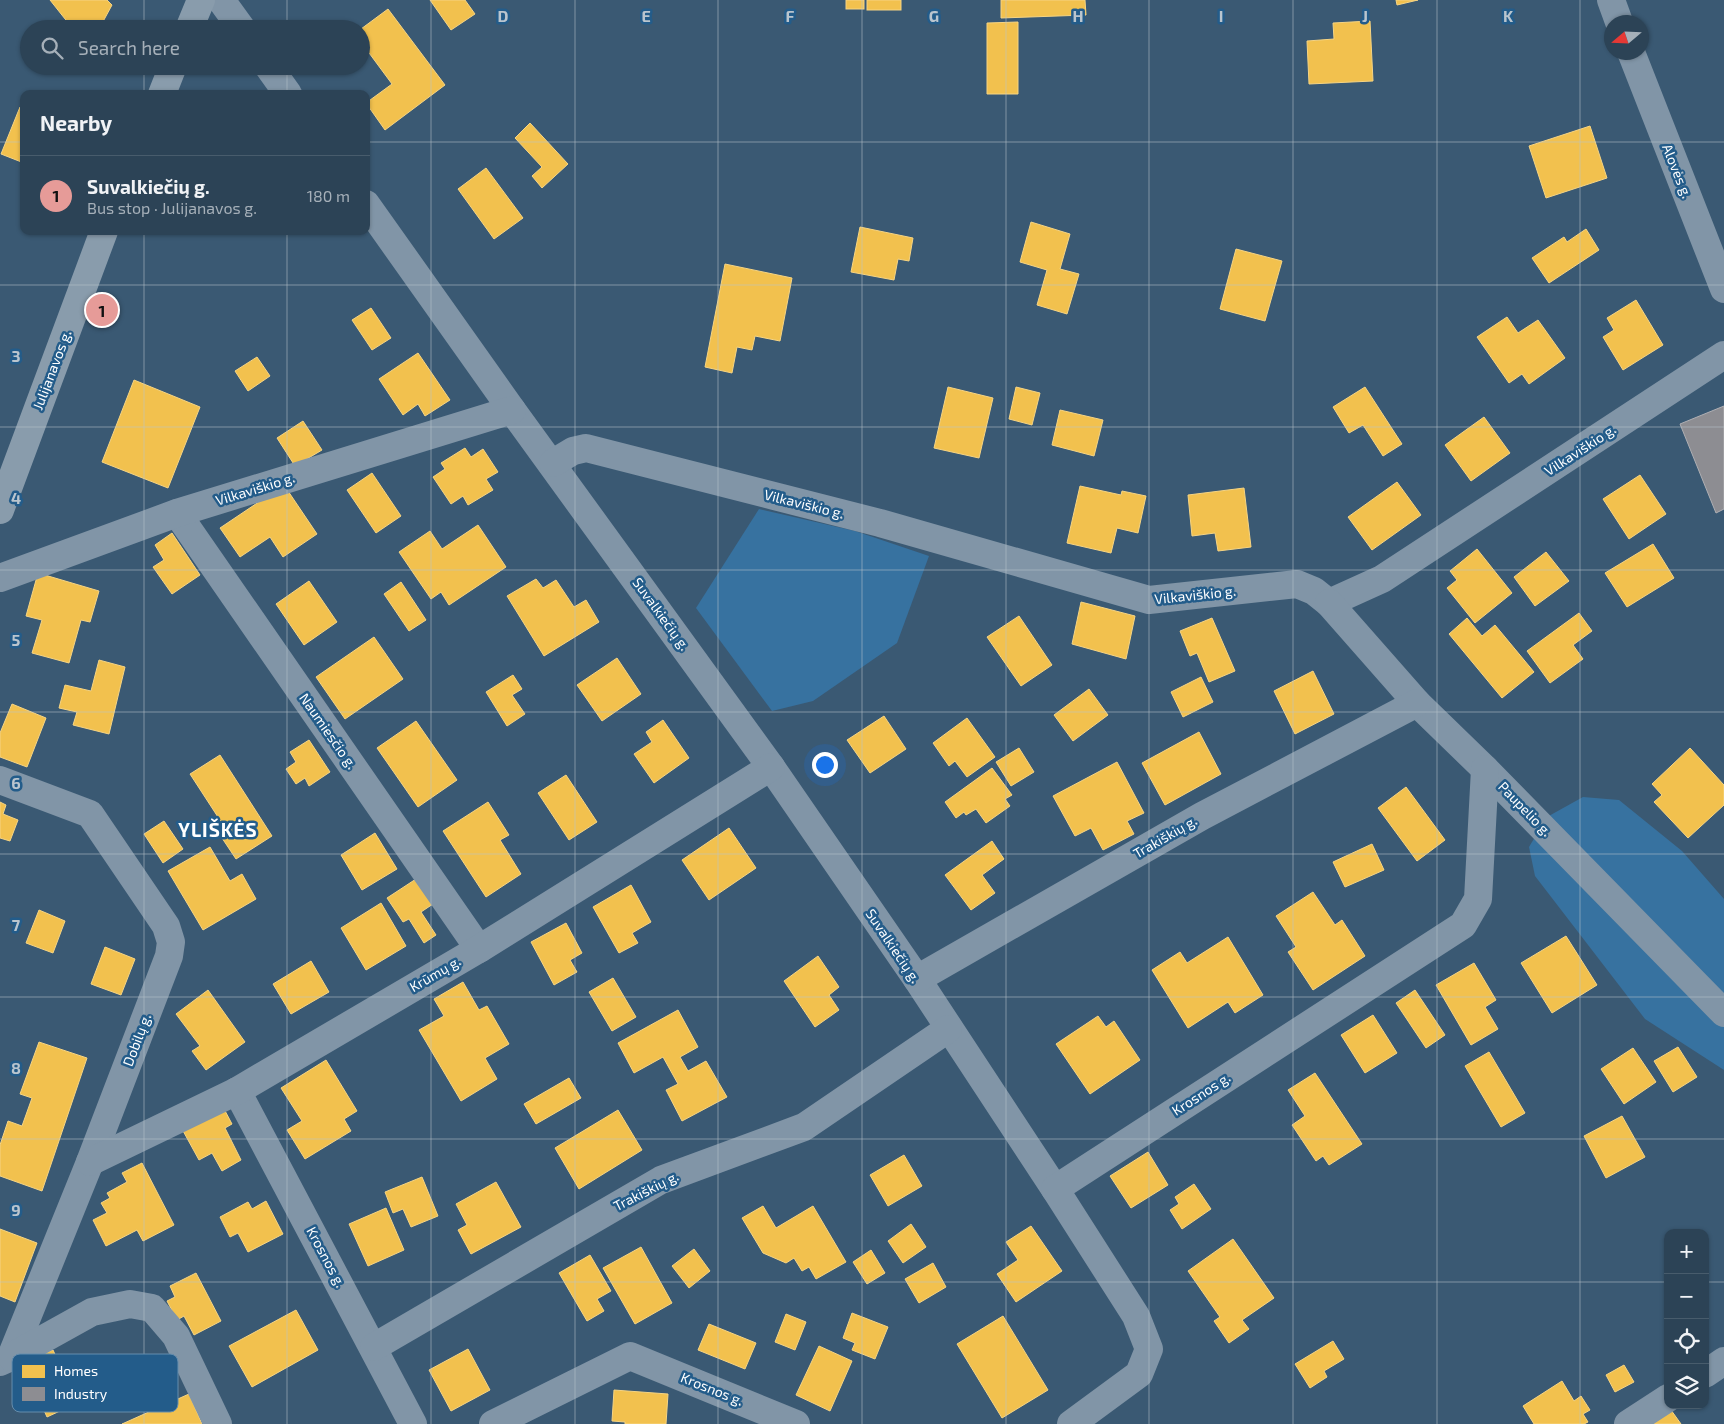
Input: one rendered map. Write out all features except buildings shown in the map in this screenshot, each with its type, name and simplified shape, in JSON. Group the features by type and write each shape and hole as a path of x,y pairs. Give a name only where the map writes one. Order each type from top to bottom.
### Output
{"main road":[{"path":"193,20 201,0"},
{"path":"164,90 169,75"},
{"name":"Julijanavos g.","path":"0,510 103,235"}],"street":[{"path":"221,0 235,20"},
{"path":"1611,0 1616,15"},
{"name":"Alovės g.","path":"1633,60 1724,289"},
{"path":"274,75 285,90"},
{"name":"Suvalkiečių g.","path":"370,210 512,410 771,767 917,979 948,1029 1055,1189"},
{"name":"Vilkaviškio g.","path":"552,463 573,451 586,448 880,523 1149,600 1297,584 1314,591 1329,603 1382,579 1724,355"},
{"name":"Vilkaviškio g.","path":"0,578 177,513 512,410"},
{"name":"Naumiesčio g.","path":"177,513 479,948"},
{"name":"Paupelio g.","path":"1329,603 1417,704 1486,769 1724,1013"},
{"name":"Trakiškių g.","path":"917,979 1202,816 1417,704"},
{"name":"Krūmų g.","path":"90,1162 237,1090 479,948 771,767"},
{"name":"Krosnos g.","path":"1055,1189 1463,925 1478,899 1486,769"},
{"name":"Dobilų g.","path":"0,780 90,814 166,926 170,942 169,956 90,1162 5,1360"},
{"name":"Trakiškių g.","path":"374,1347 661,1180 804,1127 948,1029"},
{"name":"Krosnos g.","path":"237,1090 413,1424"},
{"path":"1055,1189 1136,1316 1148,1349 1139,1374 1071,1424"},
{"path":"16,1354 92,1312 130,1304 152,1308 176,1336 218,1424"},
{"name":"Krosnos g.","path":"493,1424 630,1356 796,1424"},
{"path":"1709,1371 1724,1361"},
{"path":"1628,1424 1664,1401"}],"shaded area":[{"path":"759,509 855,531 929,556 897,643 813,701 772,711 696,608"},
{"path":"1583,797 1619,800 1682,851 1724,899 1724,1070 1645,1019 1535,876 1529,847 1547,817"}],"place":[{"name":"Suvalkiečių g.","path":"102,310"}],"district":[{"name":"YLIŠKĖS","path":"218,830"}]}
